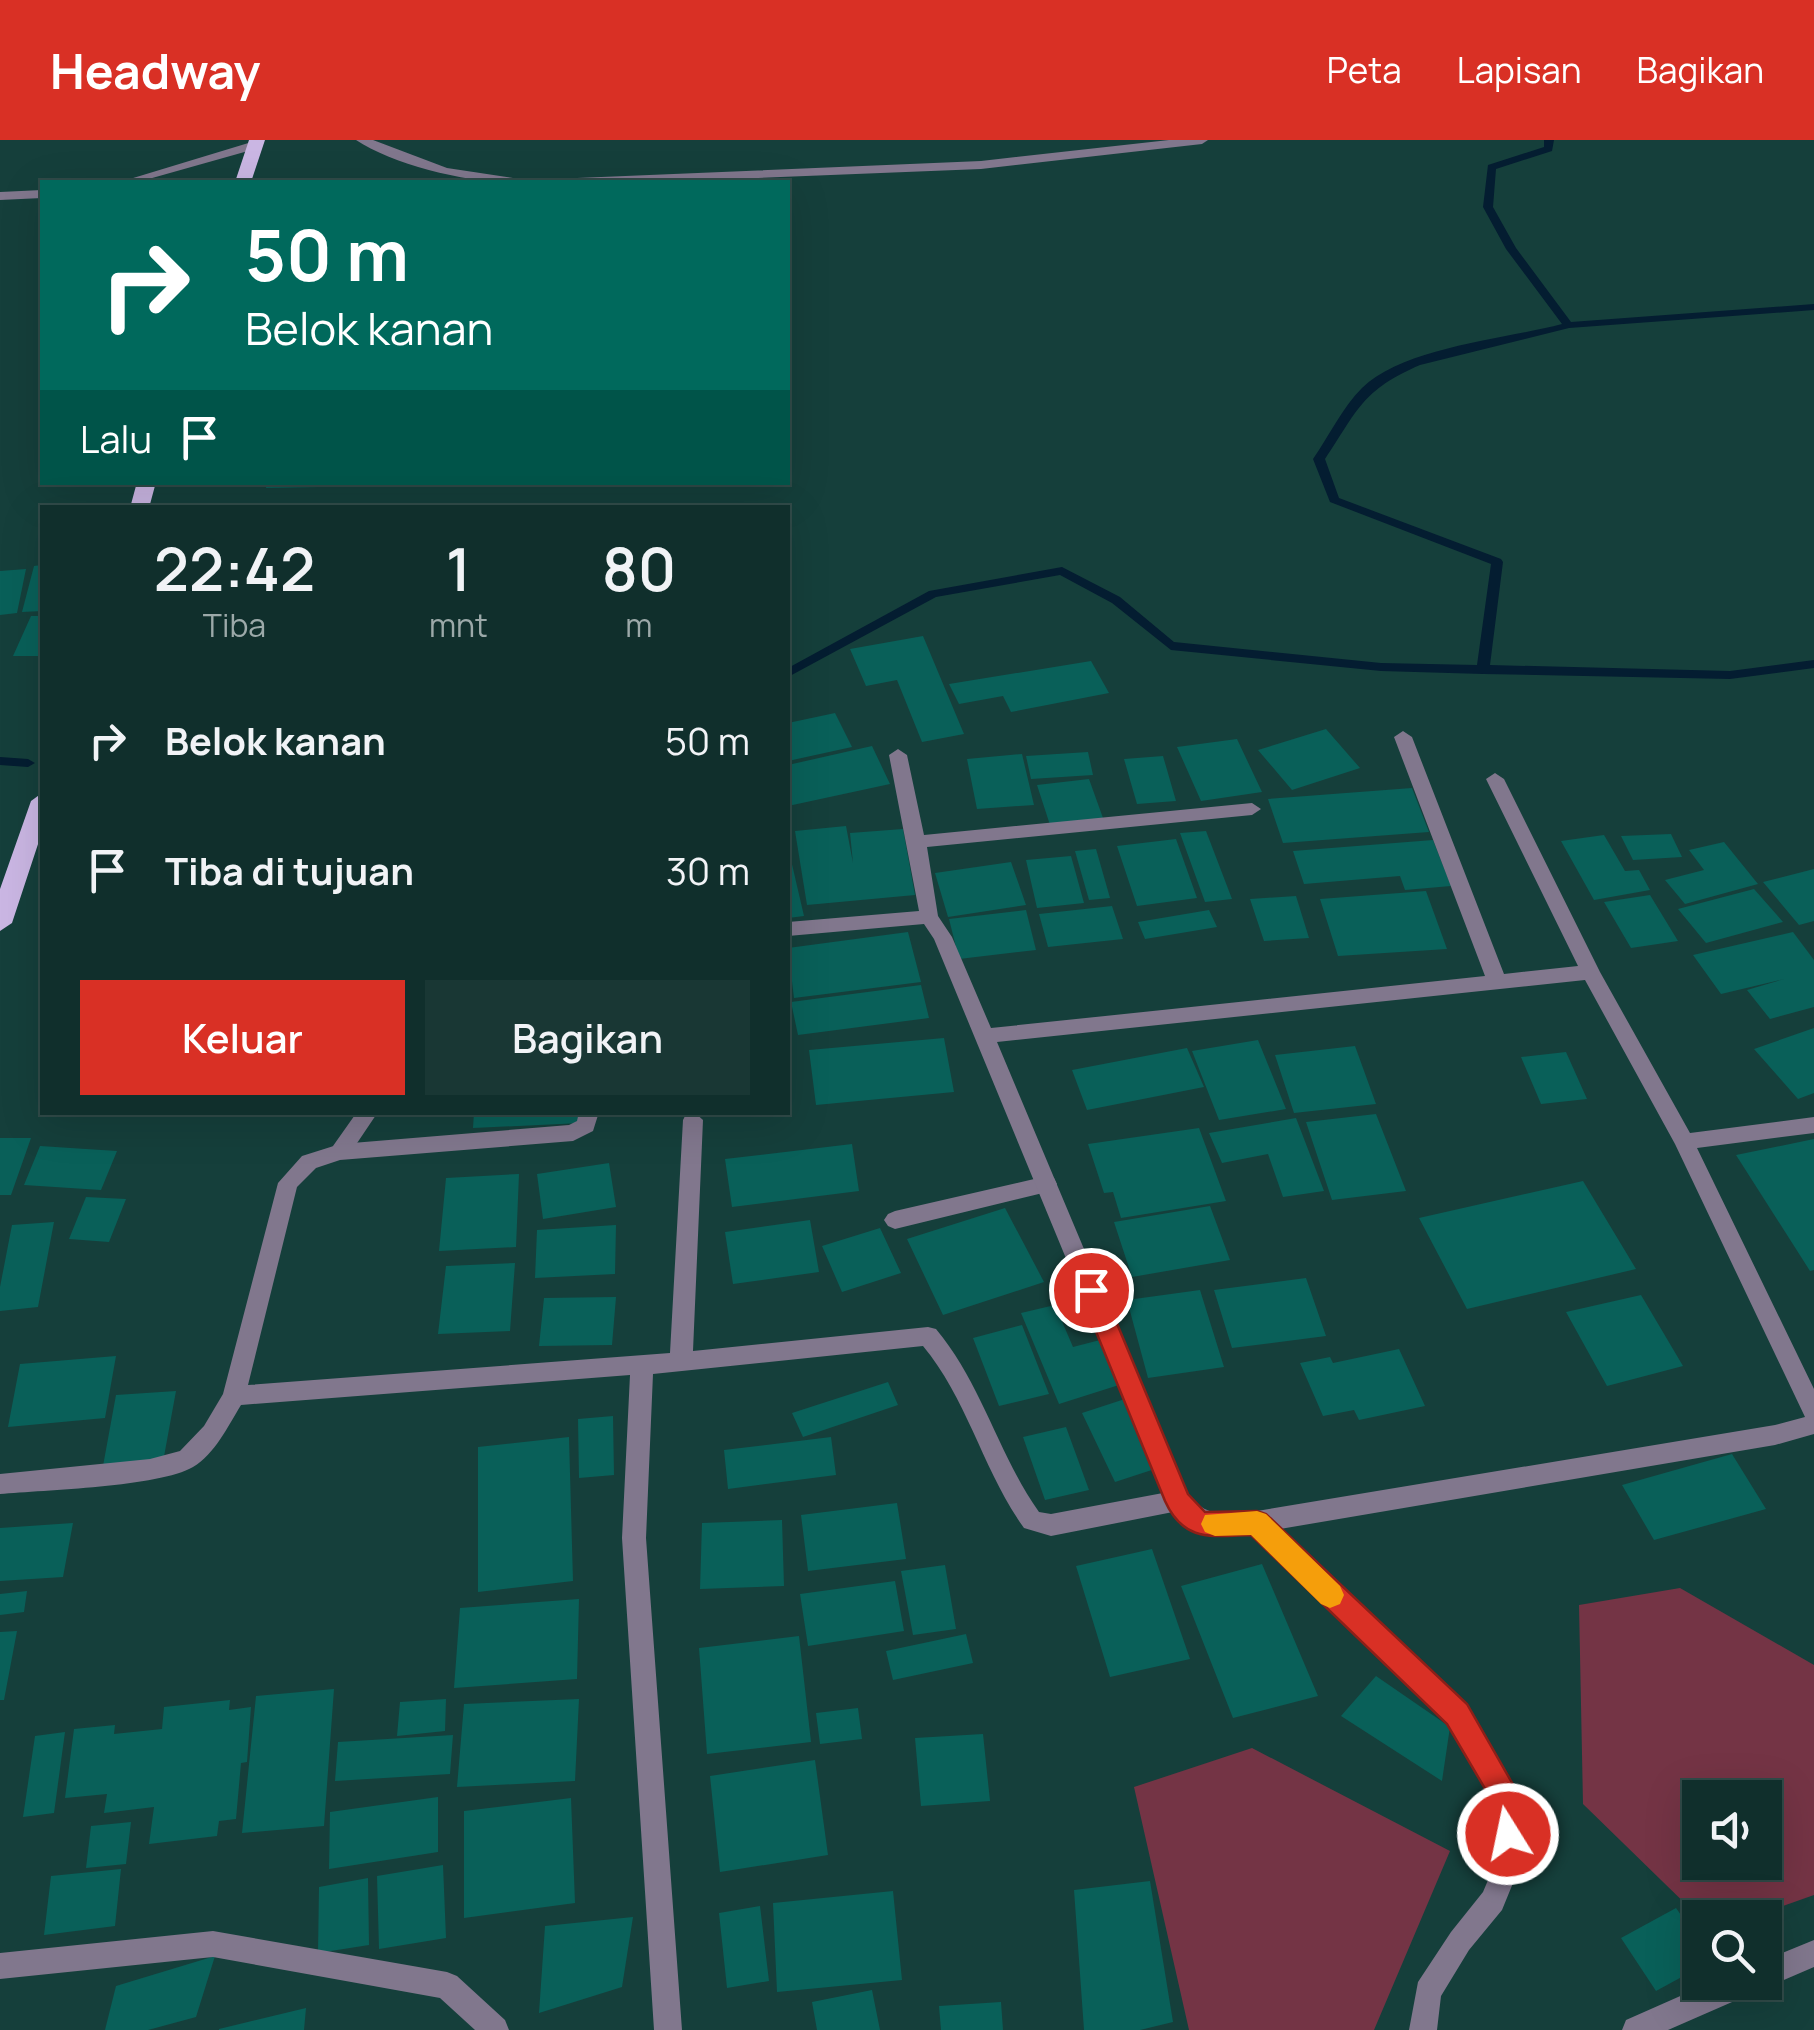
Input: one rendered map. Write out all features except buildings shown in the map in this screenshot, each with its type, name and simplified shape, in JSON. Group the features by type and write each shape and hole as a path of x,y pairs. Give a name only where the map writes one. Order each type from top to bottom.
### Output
{"main road":[{"path":"244,180 256,143"},
{"path":"0,924 40,806"}],"street":[{"path":"362,140 444,171 501,180"},
{"path":"625,180 981,165 1202,140"},
{"path":"133,180 256,143"},
{"path":"0,196 40,194"},
{"path":"1403,737 1497,982"},
{"path":"898,755 930,917 944,936 987,1036 1178,1501 1193,1520 1205,1524 1257,1522 1775,1435 1814,1424"},
{"path":"1495,779 1590,972 1684,1142 1814,1412"},
{"path":"916,842 1252,809"},
{"path":"790,929 930,917"},
{"path":"987,1036 1590,972"},
{"path":"340,1152 366,1115"},
{"path":"0,1484 150,1469 187,1459 212,1433 234,1396 288,1183 309,1162 340,1152 572,1133 586,1125 588,1115"},
{"path":"681,1362 693,1120"},
{"path":"1684,1142 1814,1125"},
{"path":"895,1220 1048,1184"},
{"path":"234,1396 681,1362 928,1336 949,1358 970,1396 992,1457 1032,1521 1051,1526 1178,1501"},
{"path":"642,1364 634,1538 668,2030"},
{"path":"1257,1522 1457,1714 1508,1802 1507,1866 1493,1901 1460,1941 1428,1992 1424,2030"},
{"path":"0,1966 213,1944 447,1986 495,2030"},
{"path":"1782,1967 1814,1953"},
{"path":"1636,2030 1704,2000"}],"shaded area":[{"path":"1680,1588 1814,1665 1814,1895 1782,1906 1782,1900 1682,1900 1583,1804 1579,1605"},
{"path":"1252,1748 1450,1851 1374,2030 1189,2030 1134,1787"}],"waterway":[{"path":"1549,140 1549,149 1491,167 1488,207 1511,249 1568,325"},
{"path":"1568,325 1814,307"},
{"path":"1483,669 1497,562 1334,500 1319,459 1359,399 1393,372 1441,355 1568,325"},
{"path":"790,672 933,594 1062,571 1116,600 1171,646 1381,667 1483,669"},
{"path":"1483,669 1730,675 1814,664"},
{"path":"0,761 28,763"}],"slow traffic":[{"path":"1215,1524 1257,1522 1330,1595"}],"route":[{"path":"1091,1290 1178,1501 1193,1520 1205,1524 1257,1522 1313,1580 1457,1714 1508,1802 1508,1834"}]}
